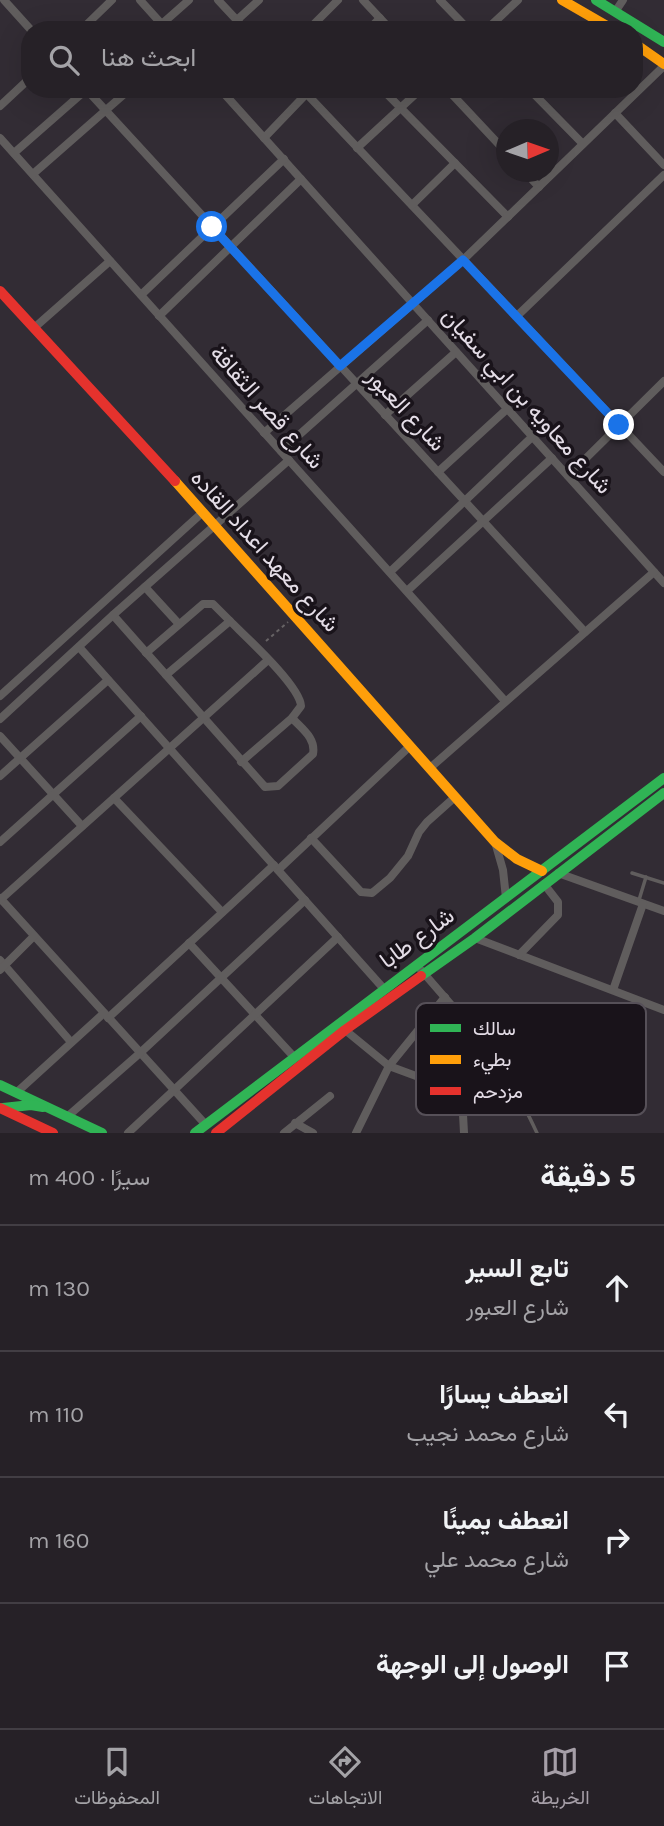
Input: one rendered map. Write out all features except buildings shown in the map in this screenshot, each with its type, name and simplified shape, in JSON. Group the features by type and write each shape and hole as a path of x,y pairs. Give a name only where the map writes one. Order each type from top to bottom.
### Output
{"main road":[{"path":"562,0 598,21"},
{"path":"596,0 630,21"},
{"path":"643,29 664,42"},
{"path":"643,50 664,65"},
{"name":"شارع معهد اعداد القاده","path":"0,291 203,512 495,842 517,859 542,871"},
{"name":"شارع طابا","path":"216,1133 421,970 506,898 664,778"},
{"name":"شارع طابا","path":"195,1133 384,989 475,938 664,793"},
{"path":"0,1085 102,1133"},
{"path":"0,1108 30,1105 43,1107"},
{"path":"0,1108 53,1133"}],"street":[{"path":"4,0 23,21"},
{"path":"90,21 112,0"},
{"path":"140,0 156,21"},
{"path":"168,21 189,0"},
{"path":"218,0 237,20 259,0"},
{"path":"317,21 338,0"},
{"path":"363,0 383,21"},
{"path":"440,0 460,21"},
{"path":"496,21 518,0"},
{"path":"615,12 623,0"},
{"path":"377,21 380,18"},
{"path":"643,86 664,65"},
{"path":"0,106 21,86"},
{"path":"14,153 76,98"},
{"name":"شارع العبور","path":"94,98 585,632"},
{"path":"33,174 120,98"},
{"name":"شارع معاويه بن ابي سفيان","path":"228,98 664,583"},
{"path":"264,138 301,98"},
{"path":"313,98 664,472"},
{"path":"391,98 508,217"},
{"path":"358,148 412,98"},
{"path":"455,98 496,141"},
{"path":"538,98 583,144"},
{"path":"264,433 463,260 630,98"},
{"path":"615,113 664,164"},
{"name":"شارع قصر الثقافة","path":"0,138 505,701"},
{"path":"141,295 284,159"},
{"path":"412,205 455,163"},
{"path":"517,316 664,175"},
{"path":"159,316 301,179"},
{"path":"534,182 539,187"},
{"path":"34,328 110,261"},
{"path":"281,451 428,320"},
{"path":"385,415 456,352"},
{"path":"568,476 664,381"},
{"path":"438,472 508,409"},
{"path":"390,572 533,437"},
{"path":"407,592 552,458"},
{"path":"0,719 289,460"},
{"path":"1,694 203,512"},
{"path":"430,768 654,572"},
{"path":"145,587 178,623"},
{"path":"146,653 199,606 209,603 268,660 300,699 299,710 242,762"},
{"path":"113,615 261,785 270,788 278,786 313,754 311,738 292,718"},
{"path":"166,675 230,621"},
{"path":"79,648 384,989"},
{"path":"206,1125 0,899 268,660"},
{"path":"0,776 108,680"},
{"path":"0,842 141,716"},
{"path":"0,736 82,826"},
{"path":"16,1093 71,1042 311,838 410,746"},
{"path":"114,797 222,912"},
{"path":"311,838 361,892 368,894 377,891 390,878 408,856 426,822 456,797"},
{"name":"شارع معهد اعداد القاده","path":"495,842 503,870 506,898"},
{"path":"558,873 664,911"},
{"path":"519,955 558,915 558,902 544,884"},
{"path":"68,1116 305,900"},
{"path":"612,990 640,903"},
{"path":"34,936 2,965 71,1042"},
{"path":"128,1133 338,937"},
{"path":"475,938 646,1003"},
{"path":"189,943 294,1057"},
{"path":"421,970 450,1003"},
{"path":"440,1003 445,997"},
{"path":"646,1003 664,1010"},
{"path":"345,1030 389,1066 416,1076"},
{"path":"356,1133 389,1066 416,1033"},
{"path":"284,1133 330,1096"},
{"path":"463,1115 464,1133"},
{"path":"295,1123 313,1133"}],"lane":[{"path":"632,873 664,883"},
{"path":"640,903 646,877"},
{"path":"528,1115 537,1133"}],"path":[{"path":"257,649 295,615"}],"traffic: fast":[{"path":"596,0 630,21"},
{"path":"643,29 664,42"},
{"path":"195,1133 664,778"},
{"path":"421,976 475,938 664,793"},
{"path":"0,1085 102,1133"},
{"path":"3,1108 31,1105 43,1107"}],"traffic: slow":[{"path":"562,0 598,21"},
{"path":"643,49 664,64"},
{"path":"175,481 495,842 517,859 542,871"}],"traffic: jam":[{"path":"0,291 175,481"},
{"path":"216,1133 345,1030 421,976"},
{"path":"0,1108 53,1133"}],"route":[{"path":"212,227 340,366 463,260 619,425"}]}
